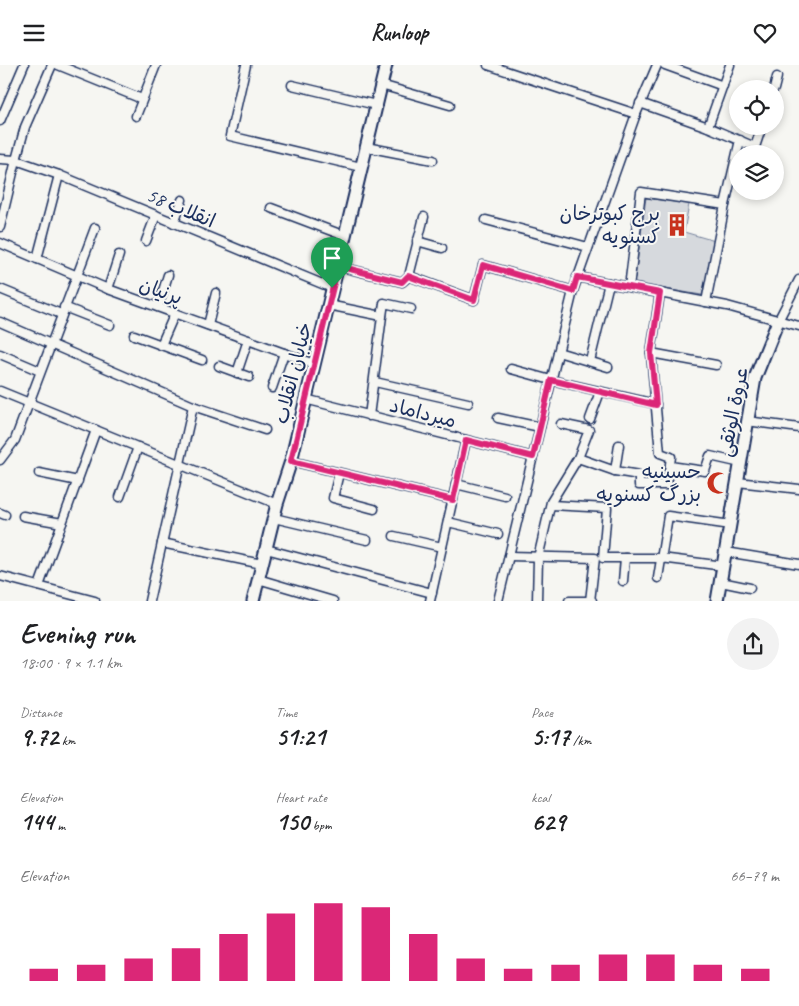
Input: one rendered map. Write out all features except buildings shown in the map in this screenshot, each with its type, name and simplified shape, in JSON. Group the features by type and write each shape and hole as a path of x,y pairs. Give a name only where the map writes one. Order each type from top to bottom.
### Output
{"main road":[{"name":"خیابان انقلاب","path":"253,601 291,461 386,65"},
{"name":"عروة الوثقی","path":"717,601 755,379 778,321"}],"street":[{"path":"1,116 24,65"},
{"path":"0,227 26,127 52,65"},
{"path":"58,65 142,99"},
{"path":"136,115 156,65"},
{"path":"246,65 230,136 361,167"},
{"path":"488,65 636,113"},
{"path":"498,601 577,277 636,113 658,65"},
{"path":"665,65 723,86"},
{"path":"708,127 730,65"},
{"path":"292,85 376,105"},
{"path":"381,85 450,105"},
{"path":"640,103 708,127 755,147 759,135"},
{"path":"706,302 740,140"},
{"path":"366,147 433,160"},
{"name":"انقلاب 58","path":"0,159 16,160 59,175 332,288"},
{"path":"37,259 59,175"},
{"path":"629,287 642,192 725,205"},
{"path":"174,223 182,200"},
{"path":"272,208 345,236"},
{"path":"146,241 156,215"},
{"path":"338,266 402,282 408,276 424,217"},
{"path":"486,219 588,247"},
{"path":"1,457 15,440 94,228"},
{"path":"418,241 442,248"},
{"name":"پرنیان","path":"0,243 108,289 314,364"},
{"path":"108,289 119,255"},
{"path":"408,276 474,300 483,265 573,291"},
{"path":"158,307 168,275"},
{"path":"577,277 706,302 799,326"},
{"path":"778,321 799,280"},
{"path":"590,361 609,283"},
{"path":"0,289 110,325"},
{"path":"208,325 216,293"},
{"path":"578,458 615,471 639,475 639,485 667,485 671,457 660,453 651,353 660,293"},
{"path":"369,416 384,303 411,309"},
{"path":"328,305 382,316"},
{"path":"161,345 175,313"},
{"path":"0,322 193,406 265,430"},
{"path":"134,335 202,360"},
{"path":"237,373 248,340"},
{"path":"558,352 608,367"},
{"path":"272,388 284,353"},
{"path":"651,353 716,365"},
{"path":"0,354 40,371"},
{"path":"220,366 249,377"},
{"path":"511,369 656,405"},
{"path":"375,382 468,403"},
{"path":"0,391 278,504"},
{"path":"590,419 600,392"},
{"name":"میرداماد","path":"305,399 533,457"},
{"path":"149,601 193,406"},
{"path":"498,418 540,427"},
{"path":"747,421 799,428"},
{"path":"537,601 538,558 551,502 578,458 589,431 561,424"},
{"path":"39,586 96,430"},
{"path":"266,549 431,597 466,440"},
{"path":"615,471 619,445"},
{"path":"120,497 138,447"},
{"path":"670,466 705,471 710,457 741,463"},
{"path":"291,461 453,500"},
{"path":"39,473 78,481"},
{"path":"339,473 333,498 374,509"},
{"path":"738,482 799,489"},
{"path":"456,484 505,496"},
{"path":"551,505 607,508 591,601 570,601"},
{"path":"24,516 62,523"},
{"path":"658,578 668,516 731,525"},
{"path":"274,518 367,540"},
{"path":"448,522 498,533"},
{"path":"394,536 442,547"},
{"path":"162,543 262,564"},
{"path":"726,552 799,564"},
{"path":"509,556 538,558 661,558 724,566"},
{"path":"623,581 625,558"},
{"path":"0,576 39,586 66,597 95,601"},
{"path":"258,579 334,601"},
{"path":"721,582 750,588"}],"shaded area":[{"path":"646,198 689,204 684,232 715,241 702,295 634,284"}],"place":[{"name":"برج کبوترخان کسنویه","path":"677,225"},
{"name":"حسینیه بزرگ کسنویه","path":"718,483"}],"route":[{"path":"483,265 573,291 577,277 660,293 651,353 656,405 551,380 533,457 466,440 453,500 291,461 332,288 338,266 402,282 408,276 474,300 483,265"}]}
